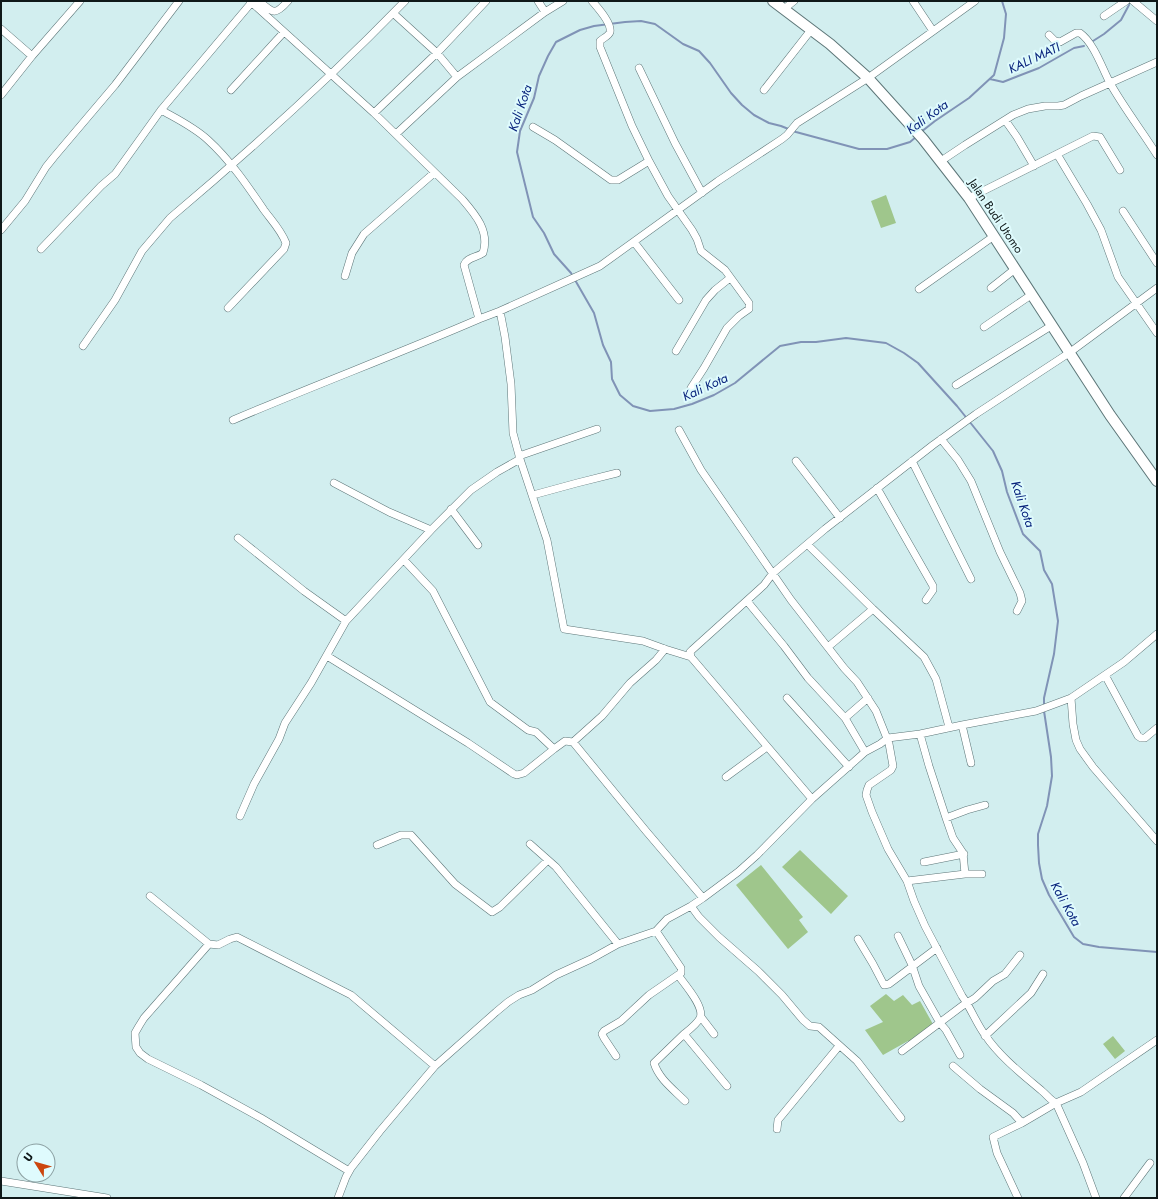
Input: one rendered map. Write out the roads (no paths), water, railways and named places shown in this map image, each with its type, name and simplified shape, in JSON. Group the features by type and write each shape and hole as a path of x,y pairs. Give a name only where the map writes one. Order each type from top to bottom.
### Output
{"street":[{"path":"1,95 32,56 80,1"},
{"path":"1,230 25,201 54,157 116,85 179,1"},
{"path":"254,1 269,10 276,12 280,10 288,1"},
{"path":"254,1 284,32 332,74 396,134 462,199 475,214 483,231 485,240 483,253 469,258 464,265 479,319"},
{"path":"41,249 101,186 115,174 161,110 254,1"},
{"path":"82,346 115,300 149,242 170,218 232,165 332,74 405,1"},
{"path":"374,113 437,53 486,1"},
{"path":"538,1 545,12"},
{"path":"396,134 457,77 545,12 563,1"},
{"path":"592,1 605,18 609,29 609,34 600,41 600,47 648,161 678,212 694,234 701,251 718,264 750,303 749,309 739,316 727,328 691,388"},
{"name":"Jalan Budi Utomo","path":"773,1 841,53 868,78 915,129 969,198 1110,416 1157,481"},
{"path":"784,9 794,1"},
{"path":"913,1 934,31"},
{"path":"233,420 299,391 422,344 500,311 605,262 787,135 795,125 807,116 868,78 975,1"},
{"path":"1104,16 1126,1"},
{"path":"1133,1 1157,21"},
{"path":"393,13 437,53 457,77"},
{"path":"1,29 32,56"},
{"path":"764,90 811,30"},
{"path":"231,90 284,32"},
{"path":"1049,35 1055,41 1060,42 1076,33 1082,34 1099,60 1110,83 1154,144 1157,155"},
{"path":"941,162 1005,120 1028,109 1064,105 1157,62"},
{"path":"639,68 675,143 702,193"},
{"path":"161,110 185,123 208,139 232,165 280,230 286,242 284,249 228,308"},
{"path":"1005,120 1034,166"},
{"path":"533,127 555,140 611,180 618,180 648,161"},
{"path":"969,198 1093,136 1100,137 1120,170"},
{"path":"1057,154 1087,204 1100,230 1118,277 1157,333"},
{"path":"345,276 352,253 364,234 434,173"},
{"path":"1123,211 1157,263"},
{"path":"919,289 994,236"},
{"path":"634,242 680,300"},
{"path":"991,288 1015,269"},
{"path":"676,351 706,300 715,290 730,278"},
{"path":"691,656 690,652 694,647 747,601 764,584 772,573 808,545 825,529 940,439 1069,353 1157,288"},
{"path":"984,327 1031,295"},
{"path":"500,311 512,384 513,433 519,458 533,495 547,540 564,629 642,641 666,650 691,656 812,799"},
{"path":"956,385 1051,326"},
{"path":"240,816 254,784 279,739 285,723 327,656 346,621 451,509 471,490 519,458 597,429"},
{"path":"679,430 701,470 772,573 805,619 857,682 876,711 888,738 893,766 891,770 869,785 866,794 888,849 907,881 925,926 985,1036 996,1050 1021,1074 1044,1093 1050,1100 1056,1103 1084,1163 1096,1198"},
{"path":"940,439 958,460 971,480 1000,552 1020,593 1022,601 1017,611"},
{"path":"796,461 840,518"},
{"path":"912,461 971,579"},
{"path":"533,495 617,473"},
{"path":"334,483 389,512 431,530"},
{"path":"877,488 933,586 926,600"},
{"path":"451,509 478,545"},
{"path":"238,538 304,591 346,621"},
{"path":"808,545 924,657 936,679 949,727"},
{"path":"404,560 433,591 490,702 528,730 536,732 554,749"},
{"path":"747,601 808,678 845,718 865,752"},
{"path":"828,647 873,609"},
{"path":"338,1198 349,1171 380,1131 435,1066 481,1024 508,1002 532,990 556,975 591,959 618,944 656,931 667,919 703,898 738,872 812,799 865,752 888,738 920,734 962,724 1036,711 1071,698 1132,656 1157,634"},
{"path":"573,742 602,716 630,683 666,650"},
{"path":"327,656 468,743 514,774 521,775 565,741 573,742 703,898"},
{"path":"1105,675 1138,736 1141,738 1146,738 1157,728"},
{"path":"787,698 848,767"},
{"path":"845,718 868,698"},
{"path":"1071,698 1076,740 1083,753 1157,841"},
{"path":"962,724 971,763"},
{"path":"920,734 953,838 964,854 965,874"},
{"path":"726,777 767,747"},
{"path":"946,818 985,805"},
{"path":"377,845 402,835 411,835 454,884 492,912 500,907 548,860"},
{"path":"530,844 556,867 618,944"},
{"path":"924,862 964,854"},
{"path":"907,881 965,874 982,874"},
{"path":"150,896 210,944 218,946 237,937 351,995 435,1066"},
{"path":"691,906 699,917 782,994 803,1020 810,1026 818,1027 857,1061 901,1118"},
{"path":"616,1056 602,1034 604,1031 621,1020 649,995 681,973 681,968 656,931"},
{"path":"898,936 920,986 940,1023 946,1030 960,1055"},
{"path":"858,939 874,964 884,985 887,985 912,965 937,948"},
{"path":"210,944 144,1018 135,1033 136,1047 140,1053 148,1058 255,1114 349,1171"},
{"path":"902,1051 1008,971 1020,955"},
{"path":"985,1036 1031,993 1043,974"},
{"path":"678,975 700,1007 700,1017 714,1034"},
{"path":"685,1101 663,1079 654,1063 700,1017"},
{"path":"684,1034 727,1086"},
{"path":"1018,1198 997,1153 993,1137 1022,1123 1056,1103 1081,1092 1157,1040"},
{"path":"777,1130 778,1120 839,1046"},
{"path":"953,1066 980,1089 1014,1113 1022,1123"},
{"path":"1124,1198 1150,1163"},
{"path":"1,1181 107,1198"}],"waterway":[{"name":"Kali Kota","path":"921,132 969,98 994,75 1004,38 1006,14 1002,1"},
{"name":"KALI MATI","path":"1093,41 1121,20 1129,5"},
{"name":"Kali Kota","path":"916,137 910,142 887,149 859,149 769,123 754,115 742,105 699,51 683,44 655,24 641,21 594,26 580,30 556,42 539,76 534,98 520,131 517,152 533,217 544,233 554,254 571,273 594,313 603,345 611,362 612,379 620,395 633,406 650,411 674,409 692,404 714,395 735,383 780,346 801,342 816,342 846,338 886,343 918,363 957,406 993,451 1002,471 1007,492 1023,534 1040,551 1044,570 1052,584 1058,621 1054,654 1044,698 1044,706"},
{"name":"KALI MATI","path":"990,79 1003,82 1039,68 1074,48 1084,46"},
{"name":"Kali Kota","path":"1044,711 1051,757 1052,776 1047,806 1038,834 1038,845 1042,879 1049,895 1074,937 1083,944 1099,947 1157,952"}]}
